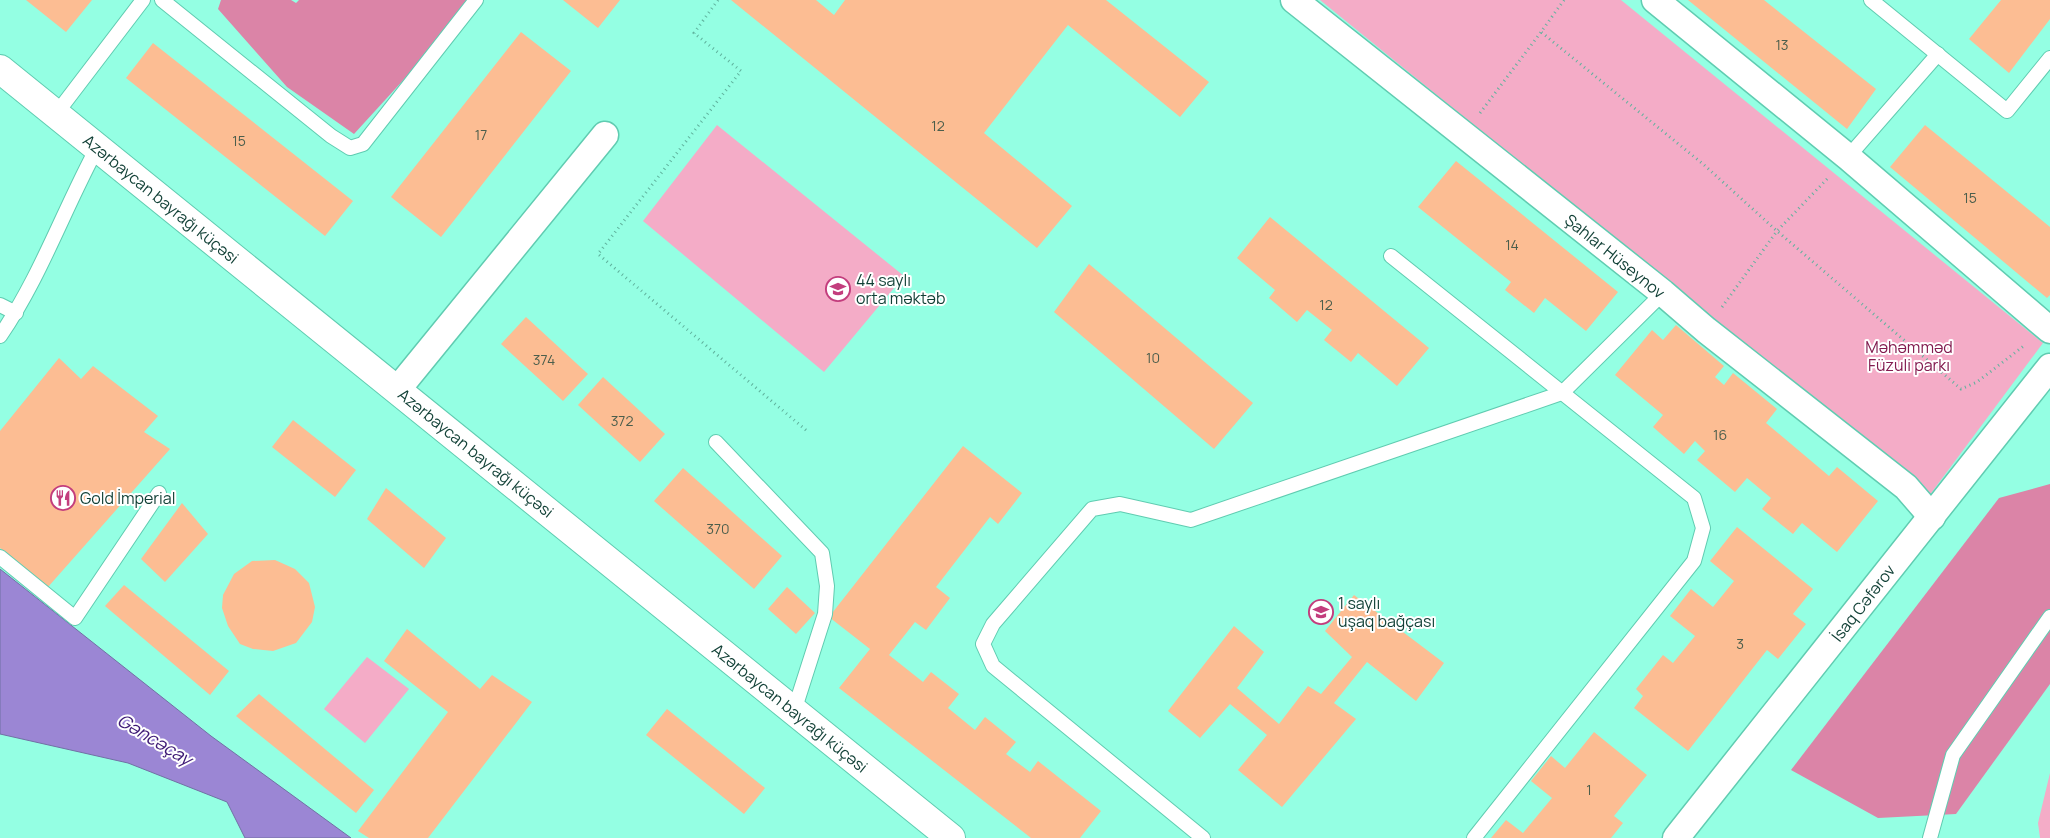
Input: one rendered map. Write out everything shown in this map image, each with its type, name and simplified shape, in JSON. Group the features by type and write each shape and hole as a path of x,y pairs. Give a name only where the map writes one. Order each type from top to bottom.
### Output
{"street":[{"name":"Şahlar Hüseynov","path":"1294,0 1663,293 1706,330 1906,487 1932,516"},
{"path":"1655,0 1848,157 2049,330"},
{"name":"Azərbaycan bayrağı küçəsi","path":"0,69 951,838"},
{"path":"397,390 605,135"},
{"name":"İsaq Cəfərov","path":"1676,838 2050,367"}],"lane":[{"path":"56,114 143,0"},
{"path":"162,0 331,136 350,148 363,144 476,0"},
{"path":"1871,0 2007,111 2050,58"},
{"path":"1848,157 1938,54"},
{"path":"0,336 16,313 76,187 97,148"},
{"path":"1391,256 1694,498 1703,528 1694,561 1474,838"},
{"path":"1203,838 993,666 983,644 993,624 1092,509 1120,504 1191,520 1562,393 1663,293"},
{"path":"0,305 16,313"},
{"path":"716,442 822,553 827,586 825,614 794,711"},
{"path":"0,557 75,618 158,493"},
{"path":"1930,838 1953,755 2050,617"}],"path":[{"path":"718,0 694,33 741,71 598,254 807,431"},
{"path":"1464,135 1564,0"},
{"path":"1541,32 1703,164 1777,231 1961,388 1977,382 2049,330"},
{"path":"1706,330 1777,231 1848,157"}],"green space":[{"name":"Məhəmməd Füzuli parkı","path":"1320,0 1621,0 2043,343 1929,496"},
{"path":"717,125 904,276 824,372 643,221"},
{"path":"367,657 409,689 365,743 324,709"},
{"path":"2050,773 2050,838 2040,838 2038,823"}],"shaded area":[{"path":"221,0 291,0 296,3 299,0 472,0 471,6 354,134 287,87 218,9"},
{"path":"2050,484 2050,684 1956,814 1878,818 1791,770 1999,498"}],"water":[{"name":"Gəncəçay","path":"0,569 211,736 351,838 245,838 227,802 128,763 0,734"}],"building":[{"path":"26,0 92,0 66,32"},
{"path":"563,0 620,0 598,28"},
{"path":"731,0 816,0 834,15 845,0 1106,0 1209,82 1180,117 1068,25 984,133 1072,206 1037,248"},
{"path":"1688,0 1764,0 1876,89 1847,129"},
{"path":"2001,0 2050,0 2050,19 2009,73 1969,39"},
{"path":"521,32 571,71 441,237 391,197"},
{"path":"153,43 353,201 325,236 126,78"},
{"path":"1925,125 2050,227 2050,295 2047,298 1890,167"},
{"path":"1456,161 1618,292 1586,331 1545,298 1534,313 1505,290 1511,282 1418,207"},
{"path":"1270,217 1429,348 1397,386 1358,353 1351,362 1324,340 1332,330 1307,310 1297,322 1269,298 1275,290 1237,258"},
{"path":"1089,264 1253,403 1214,449 1054,312"},
{"path":"526,317 588,374 563,401 501,344"},
{"path":"1676,325 1724,366 1715,377 1724,385 1733,373 1777,409 1766,423 1829,476 1837,467 1878,501 1837,552 1802,523 1793,534 1762,509 1771,498 1747,478 1735,492 1697,460 1705,451 1695,441 1684,454 1653,427 1663,415 1615,375 1652,330 1663,340"},
{"name":"Gold İmperial","path":"59,358 81,379 93,366 158,416 144,432 170,449 48,587 0,548 0,431"},
{"path":"603,377 665,434 640,462 578,405"},
{"path":"293,420 356,470 335,497 272,447"},
{"path":"963,446 1022,493 998,524 990,517 936,587 950,598 926,630 915,622 889,655 923,682 931,672 959,694 948,708 975,730 985,717 1016,742 1006,754 1030,772 1038,761 1101,811 1080,838 1031,838 839,688 870,649 829,617"},
{"path":"683,468 782,556 754,589 654,501"},
{"path":"386,488 446,538 424,568 367,519"},
{"path":"182,503 208,534 165,582 141,559"},
{"path":"1737,527 1813,589 1793,614 1806,624 1778,659 1767,650 1688,751 1634,708 1643,696 1636,689 1663,655 1673,663 1695,636 1670,616 1691,589 1713,607 1734,581 1710,561"},
{"path":"275,560 295,569 309,583 315,607 312,622 296,643 273,651 253,649 240,644 228,626 222,608 223,595 234,574 252,561"},
{"path":"124,585 229,671 210,695 105,606"},
{"path":"787,587 815,613 796,634 768,609"},
{"path":"1354,595 1444,663 1416,701 1367,662 1334,703 1356,719 1282,807 1238,770 1267,735 1230,704 1200,738 1168,711 1234,626 1264,652 1237,688 1279,724 1308,686 1321,694 1352,657 1325,631"},
{"path":"407,629 480,689 492,675 532,702 428,838 369,838 358,831 448,712 384,661"},
{"path":"259,694 374,790 356,813 236,716"},
{"path":"667,709 765,788 744,814 646,735"},
{"path":"1594,732 1647,775 1614,816 1623,823 1611,838 1491,838 1506,820 1523,833 1552,798 1531,781 1551,756 1565,768"}],"place":[{"name":"44 saylı orta məktəb","path":"838,289"},
{"name":"Gold İmperial","path":"63,498"},
{"name":"1 saylı uşaq bağçası","path":"1321,612"}]}
